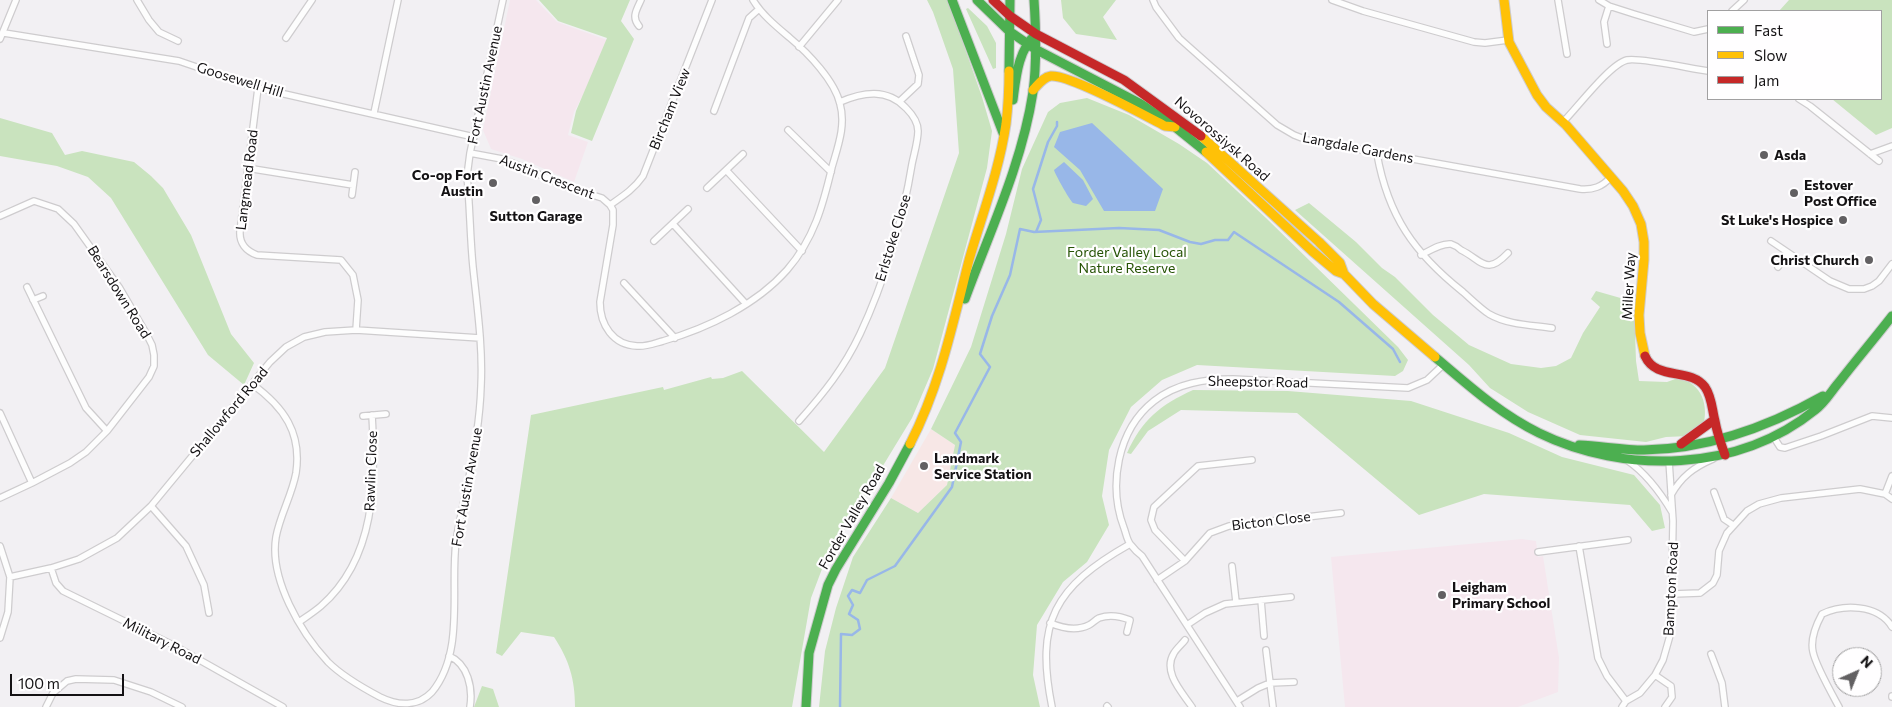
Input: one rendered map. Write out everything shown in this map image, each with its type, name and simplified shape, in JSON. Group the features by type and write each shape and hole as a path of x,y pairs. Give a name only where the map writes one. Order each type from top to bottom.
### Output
{"main road":[{"path":"952,0 1005,128"},
{"path":"993,0 1010,16"},
{"name":"Forder Valley Road","path":"806,707 807,671 810,653 828,585 889,483 923,419 947,349 970,258 993,183 1005,128 1010,0"},
{"name":"Forder Valley Road","path":"947,349 1021,144 1034,90 1036,34 1034,0"},
{"name":"Miller Way","path":"1504,0 1508,40 1541,100 1555,117 1563,122 1632,204 1643,230 1645,257 1640,340 1644,353 1655,368 1663,373 1688,375 1703,384 1710,399 1722,455"},
{"path":"978,1 1009,31"},
{"name":"Novorossiysk Road","path":"1010,16 1036,34 1124,80 1194,129 1243,175 1320,242 1340,262 1344,274"},
{"name":"Novorossiysk Road","path":"1009,31 1035,49 1141,104 1175,127 1224,168 1318,256 1336,271 1344,274 1373,304 1486,402 1539,433 1597,455 1627,460 1668,461 1722,455 1751,447 1797,423 1817,409 1892,316"},
{"path":"1005,128 1012,113 1018,70 1027,43 1036,34"},
{"path":"1034,90 1046,78 1052,76 1083,86 1165,126 1175,127"},
{"name":"Novorossiysk Road","path":"1573,445 1644,450 1720,440 1796,412 1828,394"},
{"path":"1679,446 1714,420"},
{"path":"1668,448 1668,461"}],"street":[{"path":"2,36 16,0"},
{"path":"137,0 159,32 178,40"},
{"path":"286,38 312,0"},
{"path":"374,114 398,0"},
{"name":"Fort Austin Avenue","path":"252,384 276,404 291,423 294,435 297,452 296,474 276,538 276,564 286,597 298,622 330,664 344,675 381,697 397,704 413,704 424,699 433,691 449,656 454,623 456,543 479,422 482,385 480,338 467,176 470,153 504,0"},
{"path":"639,26 635,22 634,15 641,0"},
{"name":"Bircham View","path":"610,204 628,193 638,184 643,176 712,0"},
{"name":"Austin Crescent","path":"470,153 511,162 572,189 602,198 610,204 614,219 600,302 602,321 618,340 638,347 675,338 717,320 746,304 778,279 802,250 819,218 843,125 840,102 833,87 799,47 759,9 754,0"},
{"path":"799,47 838,0"},
{"name":"Langdale Gardens","path":"1153,0 1179,38 1277,125 1294,135 1307,140 1377,154 1416,159 1580,189 1594,189 1601,186 1611,177"},
{"path":"1332,0 1363,11 1472,42 1486,43 1508,40"},
{"path":"1558,0 1567,54"},
{"path":"1599,0 1609,6 1694,32 1707,29"},
{"path":"1733,10 1744,0"},
{"path":"1607,44 1604,22 1609,6"},
{"path":"714,111 749,18 759,9"},
{"name":"Goosewell Hill","path":"2,36 179,61 258,88 474,137"},
{"path":"840,102 854,96 877,93 900,101 918,84 919,75 906,36"},
{"path":"1563,122 1614,67 1626,60 1642,60 1707,72"},
{"name":"Langmead Road","path":"258,88 240,231 241,242 249,252 257,255 341,260 353,275 358,300 356,330"},
{"path":"1800,100 1810,106 1879,161"},
{"name":"Erlstoke Close","path":"799,421 831,385 846,361 860,334 890,255 906,197 918,130 914,116 900,101"},
{"path":"788,130 831,172"},
{"path":"1870,154 1892,146"},
{"path":"707,188 743,154"},
{"path":"1377,154 1394,214 1421,254 1455,286 1490,314 1514,323 1552,328"},
{"path":"247,168 353,184"},
{"path":"726,170 802,250"},
{"path":"352,195 355,172"},
{"name":"Bearsdown Road","path":"0,216 34,201 58,209 74,224 118,287 152,345 154,366 150,377 107,431 86,452 70,463 0,498"},
{"path":"654,240 688,210"},
{"path":"673,224 746,304"},
{"path":"1771,241 1842,287 1856,290 1872,286 1879,281 1892,264"},
{"path":"1421,254 1439,246 1451,244 1472,255 1484,265 1493,266 1499,263 1508,253"},
{"path":"1778,267 1788,253"},
{"path":"624,283 675,338"},
{"path":"27,287 86,408 107,431"},
{"path":"33,300 43,296"},
{"name":"Shallowford Road","path":"10,577 51,568 79,558 117,538 151,506 270,362 286,347 304,337 325,332 356,330 480,338"},
{"name":"Sheepstor Road","path":"1238,704 1142,556 1130,544 1120,516 1116,500 1116,479 1120,458 1125,442 1140,414 1166,393 1194,382 1213,379 1408,388 1427,380 1443,365"},
{"path":"0,413 32,483"},
{"path":"363,416 386,414"},
{"name":"Rawlin Close","path":"298,622 320,606 332,594 351,569 360,548 368,525 372,505 374,457 372,415"},
{"path":"1773,436 1780,447 1785,448 1872,416 1892,418"},
{"path":"1671,495 1683,476 1694,468 1722,455"},
{"path":"1185,561 1155,530 1151,520 1154,507 1198,466 1252,460"},
{"path":"1627,460 1656,486 1673,514"},
{"name":"Bampton Road","path":"1622,707 1626,701 1640,693 1656,674 1665,654 1671,632 1673,514 1668,461"},
{"path":"1885,494 1892,476"},
{"path":"1673,594 1700,593 1713,583 1717,575 1719,551 1733,525 1746,511 1770,500 1860,489 1885,494 1892,499"},
{"path":"1714,492 1724,519 1733,525"},
{"path":"151,506 186,546 204,585 209,612"},
{"name":"Bicton Close","path":"1157,580 1185,561 1210,533 1229,526 1342,513"},
{"path":"1538,552 1628,540"},
{"path":"1052,707 1045,657 1050,623 1057,607 1073,586 1094,567 1130,544"},
{"path":"0,546 10,577 8,612 0,638"},
{"path":"1579,546 1598,658 1607,676 1626,701"},
{"path":"1232,566 1236,602"},
{"name":"Military Road","path":"51,568 56,583 63,591 173,645 283,707"},
{"path":"1187,625 1217,606 1236,602 1291,597"},
{"path":"1261,600 1264,636"},
{"path":"1839,707 1830,692 1813,652 1813,637 1822,614 1834,608 1851,606 1876,612 1892,627"},
{"path":"1050,623 1063,628 1074,629 1088,626 1098,618 1120,616 1130,620 1127,632"},
{"path":"1185,640 1174,652 1170,662 1172,677 1192,707"},
{"path":"1266,650 1273,707"},
{"path":"1710,654 1722,683 1725,707"},
{"path":"449,656 458,660 464,667 469,684 470,707"},
{"path":"1656,674 1671,686 1672,697 1666,707"},
{"path":"46,707 53,693 67,681 76,679 114,680 151,692 182,707"},
{"path":"1238,704 1258,688 1270,683 1294,682"}],"shaded area":[{"path":"510,0 536,0 557,22 607,40 589,84 574,112 568,135 588,142 574,182 522,159 491,149 483,130"},
{"path":"931,429 955,445 947,485 918,513 891,498"},
{"name":"Leigham Primary School","path":"1522,539 1536,541 1538,557 1543,556 1559,658 1558,692 1518,707 1345,707 1331,557"}],"green space":[{"path":"539,0 630,0 621,21 634,39 592,141 571,133 576,111 607,38 558,21"},
{"path":"927,0 948,0 992,131 987,168 933,369 912,418 825,561 811,598 792,707 575,707 574,687 570,670 564,654 554,637 521,632 502,656 496,653 531,415 663,387 664,390 711,377 712,379 723,378 742,371 824,452 885,368 959,153 953,69"},
{"path":"1061,0 1116,0 1103,17 1117,40 1076,34 1063,18"},
{"path":"1789,0 1892,0 1892,128 1876,135 1833,100 1882,100 1882,10 1780,10"},
{"path":"968,8 987,26 996,43 996,68 993,69 966,9"},
{"name":"Forder Valley Local Nature Reserve","path":"1087,98 1129,115 1179,144 1207,163 1398,347 1408,360 1403,371 1395,376 1197,365 1162,380 1131,407 1109,450 1102,496 1109,525 1087,562 1063,582 1037,625 1033,675 1040,707 819,707 825,651 836,608 853,557 891,498 918,513 947,485 955,445 931,429 971,347 1006,234 1022,169 1048,112 1060,103"},
{"path":"0,118 52,133 65,155 82,151 134,162 163,188 191,235 231,334 254,363 244,385 208,355 111,198 88,177 57,166 0,156"},
{"path":"1309,203 1356,242 1433,315 1469,345 1511,364 1541,368 1556,366 1571,358 1583,333 1600,307 1591,299 1596,291 1624,299 1624,309 1634,303 1636,361 1639,381 1667,382 1678,378 1693,385 1702,396 1704,403 1705,419 1703,427 1689,436 1666,437 1646,442 1580,435 1528,412 1490,388 1469,365 1295,210"},
{"path":"1193,390 1288,391 1411,401 1509,433 1562,457 1634,475 1660,505 1665,528 1652,531 1630,505 1484,494 1419,515 1297,413 1181,410 1148,431 1131,454 1127,453 1139,431 1153,415"},
{"path":"482,686 493,689 499,707 474,707"}],"water":[{"path":"1092,123 1163,189 1155,211 1104,211 1080,170 1054,147 1060,132"},
{"path":"1064,162 1083,180 1093,199 1086,206 1073,203 1054,170"}],"waterway":[{"path":"1036,232 1041,220 1033,189 1048,142 1057,126 1057,122"},
{"path":"840,707 841,634 852,635 860,629 858,620 849,614 853,605 848,596 852,590 860,593 867,580 895,566 952,487 961,442 955,433 990,367 980,354 992,316 1010,275 1020,229 1034,232 1119,228 1159,230 1190,242 1201,244 1215,240 1228,240 1234,232 1339,302 1393,349 1400,362"}],"traffic: fast":[{"path":"952,0 1003,133"},
{"path":"977,0 1009,31 1035,49 1141,104 1175,127 1206,152"},
{"path":"1009,71 1010,0"},
{"path":"965,299 1004,197 1028,119 1035,69 1036,34 1034,0"},
{"path":"1013,100 1019,64 1025,48 1036,34"},
{"path":"1435,357 1511,417 1539,433 1572,447 1608,456 1644,461 1681,461 1717,456 1752,446 1785,431 1819,407 1892,316"},
{"path":"1579,445 1644,450 1691,446 1714,441 1759,426 1823,396"},
{"path":"806,707 809,653 828,585 910,444"}],"traffic: slow":[{"path":"1504,0 1509,42 1537,95 1546,107 1566,125 1623,191 1633,206 1641,224 1644,260 1639,315 1640,333 1645,356"},
{"path":"910,444 938,377 969,260 995,176 1006,124 1009,71"},
{"path":"1033,90 1048,77 1061,77 1108,96 1165,126 1175,127"},
{"path":"1201,136 1319,242 1340,263 1344,274 1373,304 1435,357"},
{"path":"1206,152 1312,251 1336,271 1344,274"}],"traffic: jam":[{"path":"993,0 1010,16 1036,34 1124,80 1201,136"},
{"path":"1645,356 1650,364 1657,369 1691,377 1705,387 1725,455"},
{"path":"1681,444 1714,420"}],"place":[{"name":"Asda","path":"1764,155"},
{"name":"Co-op Fort Austin","path":"493,183"},
{"name":"Estover Post Office","path":"1794,193"},
{"name":"Sutton Garage","path":"536,200"},
{"name":"St Luke's Hospice","path":"1843,220"},
{"name":"Christ Church","path":"1869,260"},
{"name":"Landmark Service Station","path":"924,466"},
{"name":"Leigham Primary School","path":"1442,595"}]}
